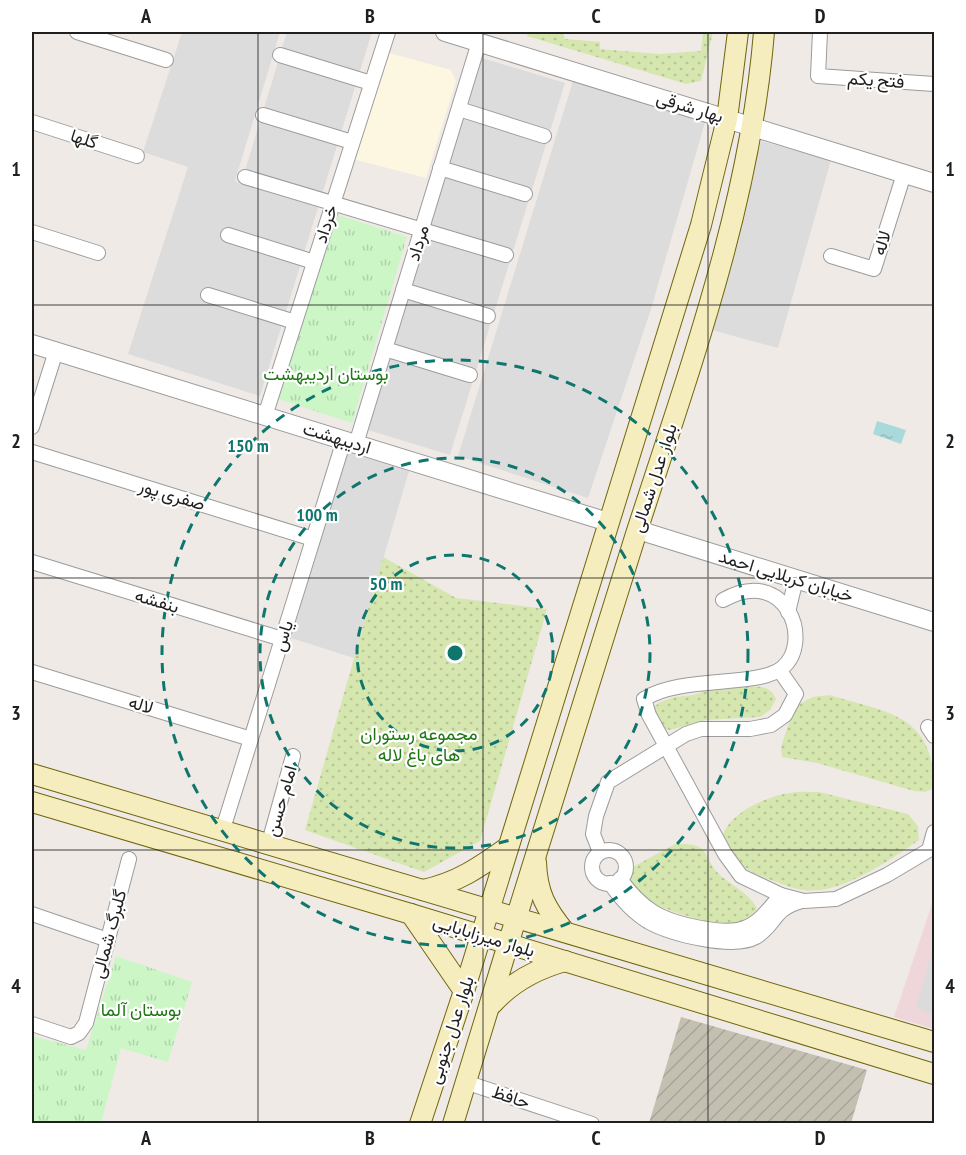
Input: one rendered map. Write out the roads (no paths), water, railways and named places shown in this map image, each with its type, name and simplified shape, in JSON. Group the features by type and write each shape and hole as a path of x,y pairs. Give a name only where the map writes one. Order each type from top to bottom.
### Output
{"main road":[{"name":"بلوار عدل شمالی","path":"489,909 700,225 727,118 738,32"},
{"name":"بلوار عدل شمالی","path":"515,917 695,354 730,230 753,126 764,32"},
{"name":"بلوار میرزابابایی","path":"32,774 268,846 489,909 934,1042"},
{"name":"بلوار میرزابابایی","path":"32,802 411,914 934,1074"},
{"path":"421,890 449,885 476,870 508,847"},
{"path":"535,851 537,880 546,909 565,932"},
{"name":"بلوار عدل جنوبی","path":"420,1124 489,909"},
{"path":"411,914 464,991"},
{"name":"بلوار عدل جنوبی","path":"453,1124 515,917"},
{"path":"488,1009 508,987 545,966 565,961"}],"street":[{"path":"77,32 166,60"},
{"name":"خرداد","path":"265,416 388,32"},
{"name":"بهار شرقی","path":"445,32 934,183"},
{"name":"فتح یکم","path":"820,32 818,76 934,84"},
{"name":"مرداد","path":"350,442 385,349 479,42"},
{"path":"280,55 371,83"},
{"path":"459,109 544,136"},
{"path":"263,115 352,142"},
{"name":"گلها","path":"32,122 137,156"},
{"path":"441,168 525,194"},
{"name":"لاله","path":"831,256 874,269 904,174"},
{"path":"245,177 506,255"},
{"path":"32,232 98,253"},
{"path":"228,235 314,262"},
{"path":"403,290 488,316"},
{"path":"208,295 295,322"},
{"name":"اردیبهشت","path":"32,344 608,522"},
{"path":"385,349 470,375"},
{"path":"32,427 56,351"},
{"name":"یاس","path":"222,832 313,539 350,442"},
{"name":"صفری پور","path":"32,452 313,539"},
{"name":"خیابان کربلایی احمد","path":"638,530 934,622"},
{"name":"بنفشه","path":"32,562 282,639"},
{"path":"788,612 796,579"},
{"path":"723,600 748,590 768,591 779,597 795,630 796,648 787,664 780,671 668,688 644,699 649,715 725,854 741,876 781,895 804,901"},
{"path":"600,852 593,834 596,816 608,782 666,746 701,729 750,729 771,725 785,715 796,694 780,671"},
{"name":"لاله","path":"32,672 251,739"},
{"name":"امام حسن","path":"268,846 293,756"},
{"path":"615,881 624,903 650,923 722,944 756,936 785,906 804,901 836,899 887,875 929,850 934,832"},
{"path":"615,881 626,869 624,858 616,851 600,852 593,861 593,871 599,880 615,881 655,913 720,932 733,932 756,922 781,895"},
{"name":"گلبرگ شمالی","path":"32,1024 71,1037 79,1033 86,1023 129,860"},
{"path":"32,914 108,940"},
{"name":"حافظ","path":"465,1082 592,1124"}],"water":[{"path":"877,421 906,430 901,444 873,434"}],"park label":[{"name":"بوستان اردیبهشت","path":"326,374"},
{"name":"مجموعه رستوران های باغ لاله","path":"419,744"},
{"name":"بوستان آلما","path":"141,1010"}]}
